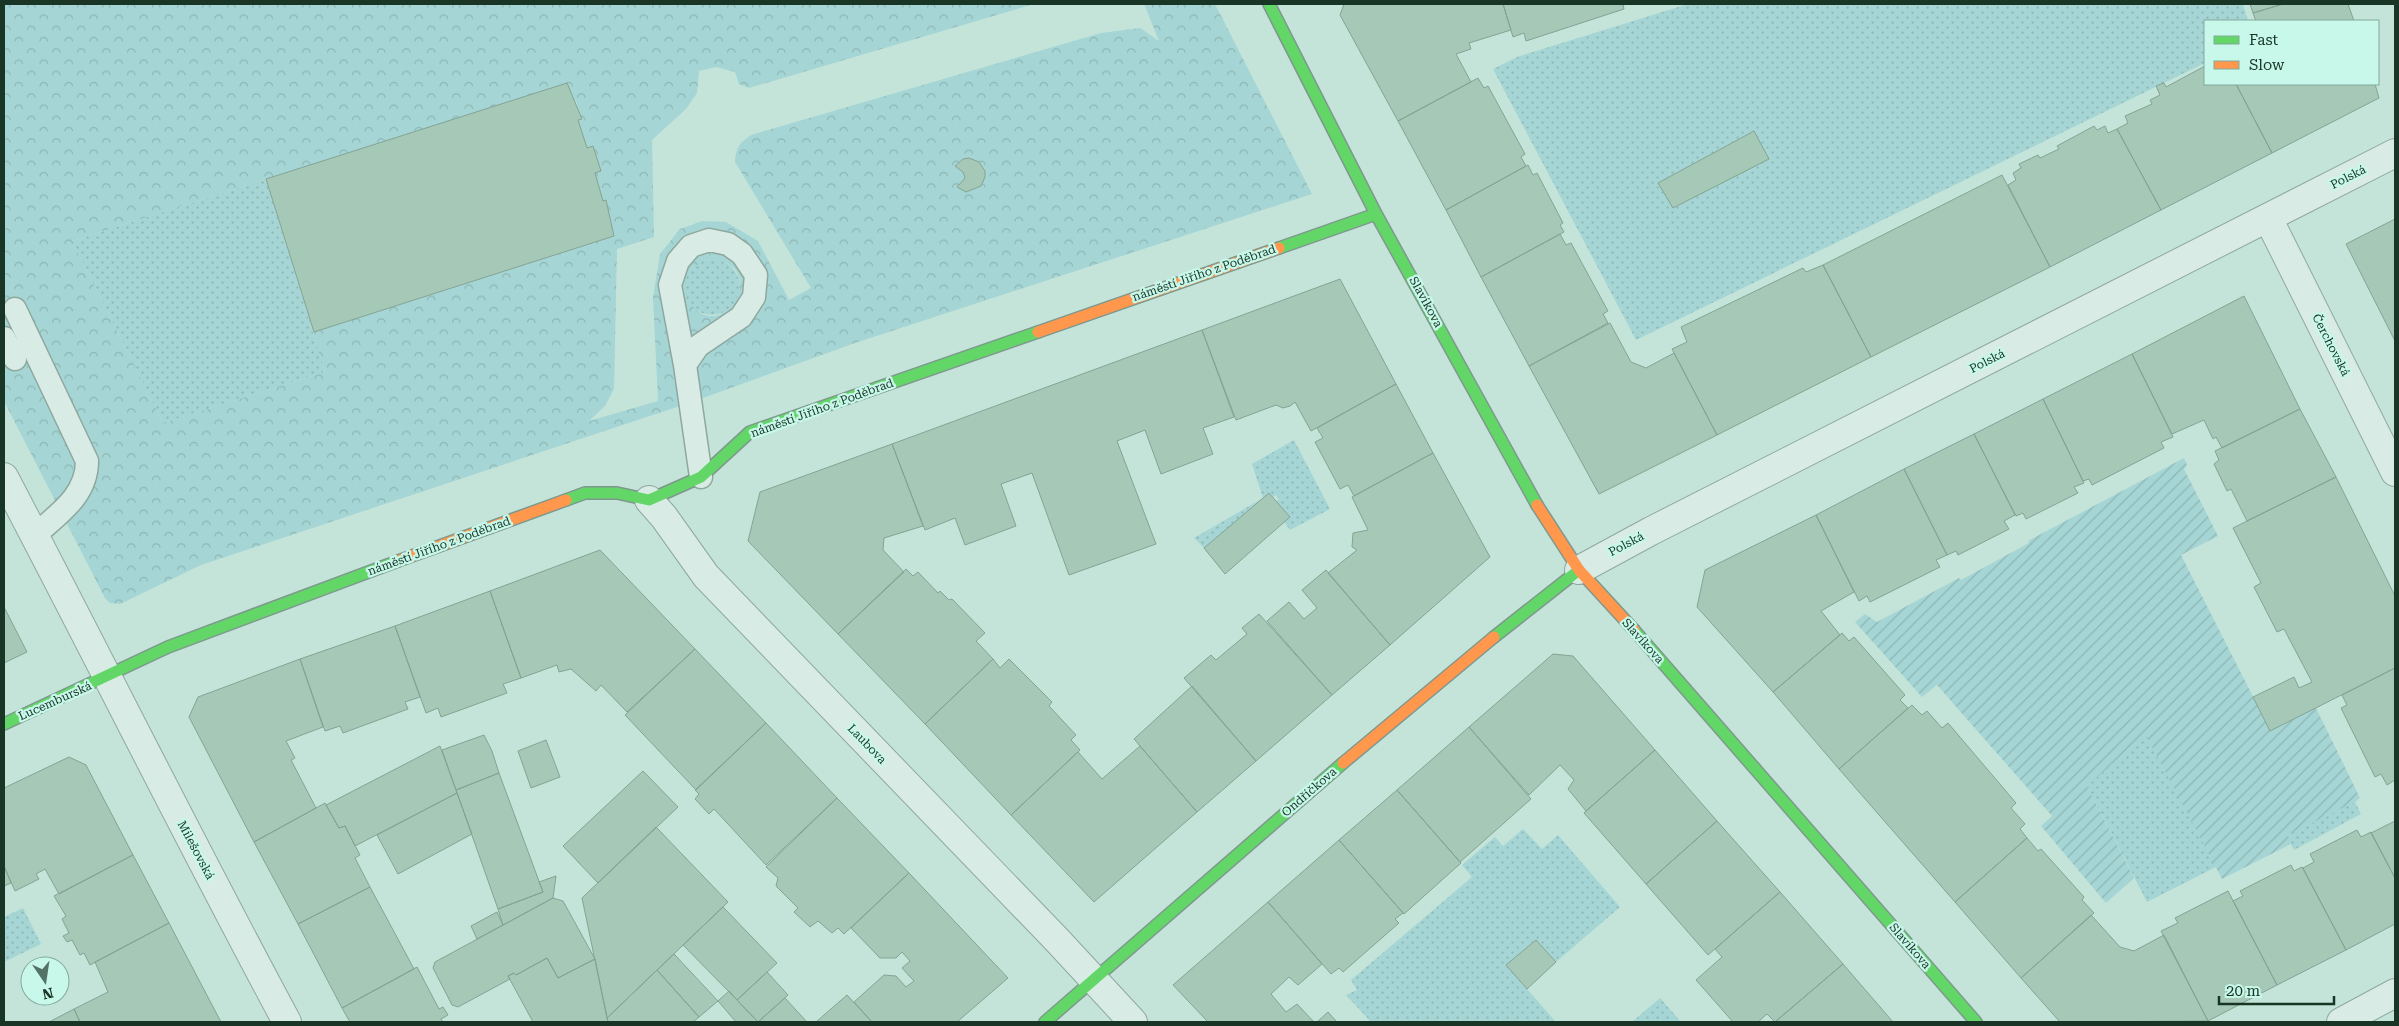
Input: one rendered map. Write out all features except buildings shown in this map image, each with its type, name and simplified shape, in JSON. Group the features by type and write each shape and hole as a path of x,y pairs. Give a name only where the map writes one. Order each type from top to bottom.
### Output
{"street":[{"path":"1269,4 1376,214"},
{"name":"Polská","path":"1579,570 1651,531 2395,153"},
{"name":"náměstí Jiřího z Poděbrad","path":"107,678 168,647 585,493 617,493 649,500 700,477 750,432 1376,214"},
{"name":"Slavíkova","path":"1376,214 1545,519 1579,570 1640,637 1976,1022"},
{"name":"Čerchovská","path":"2268,218 2395,472"},
{"path":"4,477 86,633 107,678"},
{"name":"Laubova","path":"649,500 664,517 706,576 1058,941 1133,1022"},
{"name":"Ondříčkova","path":"1045,1022 1310,791 1494,636 1579,570"},
{"name":"Lucemburská","path":"4,724 107,678"},
{"name":"Milešovská","path":"107,678 287,1022"},
{"path":"2341,1022 2395,993"}],"lane":[{"path":"685,365 698,346 741,317 754,297 756,275 742,254 728,244 709,240 691,246 678,261 670,285 685,365 700,477"},
{"path":"15,309 86,461 87,474 76,498 35,536"},
{"path":"4,338 15,359"}],"green space":[{"path":"4,4 1034,4 749,88 739,84 735,72 716,67 699,71 697,93 686,109 652,140 654,237 617,249 614,389 605,406 589,421 658,401 653,297 660,254 680,229 702,221 726,222 758,241 789,300 811,288 735,162 739,146 747,138 751,135 1101,33 1140,28 1159,41 1144,4 1215,4 1312,194 855,343 689,403 201,565 120,604 110,603 105,598 4,401","holes":["576,101 582,119 578,120 587,148 593,146 601,171 595,173 603,201 606,200 614,236 314,332 266,179","969,158 978,162 984,172 981,186 966,192 958,187 965,178 963,172 955,166 963,159","266,179 325,372 163,423 72,241","709,259 728,263 737,273 740,285 737,298 729,309 718,315 705,315 692,306 687,299 685,291 687,278 690,271"]},
{"path":"1688,4 2243,4 2248,20 2204,20 2204,63 1636,340 1493,69 1517,57","holes":["1754,131 1769,159 1673,208 1658,183"]},
{"path":"266,179 325,372 163,423 72,241"},
{"path":"707,259 717,259 732,267 738,276 740,287 738,298 732,307 717,315 707,315 696,310 689,303 684,292 684,282 689,271 696,264"},
{"path":"1294,440 1330,509 1290,530 1284,522 1276,501 1279,499 1276,495 1273,497 1269,493 1263,498 1252,464"},
{"path":"2184,458 2187,465 2184,469 2218,536 2181,555 2270,730 2316,708 2360,798 2287,835 2291,844 2222,879 2146,735 2087,786 2134,878 2106,903 2041,826 2052,816 1937,685 1922,697 1855,622 1865,614 1877,622 1959,578 1961,580 2029,543 2028,541"},
{"path":"1263,498 1204,548 1194,538"},
{"path":"2147,734 2216,867 2147,902 2087,786"},
{"path":"2355,802 2361,814 2294,850 2286,835"},
{"path":"1523,829 1542,849 1558,835 1620,907 1556,962 1536,940 1506,965 1556,1022 1371,1022 1346,995 1357,990 1351,980 1472,877 1462,865 1495,837 1503,846"},
{"path":"23,908 41,944 4,962 4,917"},
{"path":"1660,998 1681,1022 1632,1022"}],"traffic: fast":[{"path":"1269,4 1376,214 1537,505"},
{"path":"1279,248 1376,214"},
{"path":"566,500 585,493 617,493 649,500 701,477 750,432 1038,332"},
{"path":"4,724 168,647 398,561"},
{"path":"1494,637 1579,570"},
{"path":"1634,630 1976,1022"},
{"path":"1045,1022 1343,763"}],"traffic: slow":[{"path":"1038,332 1279,248"},
{"path":"398,561 566,500"},
{"path":"1537,505 1579,570 1634,630"},
{"path":"1343,763 1494,637"}]}
